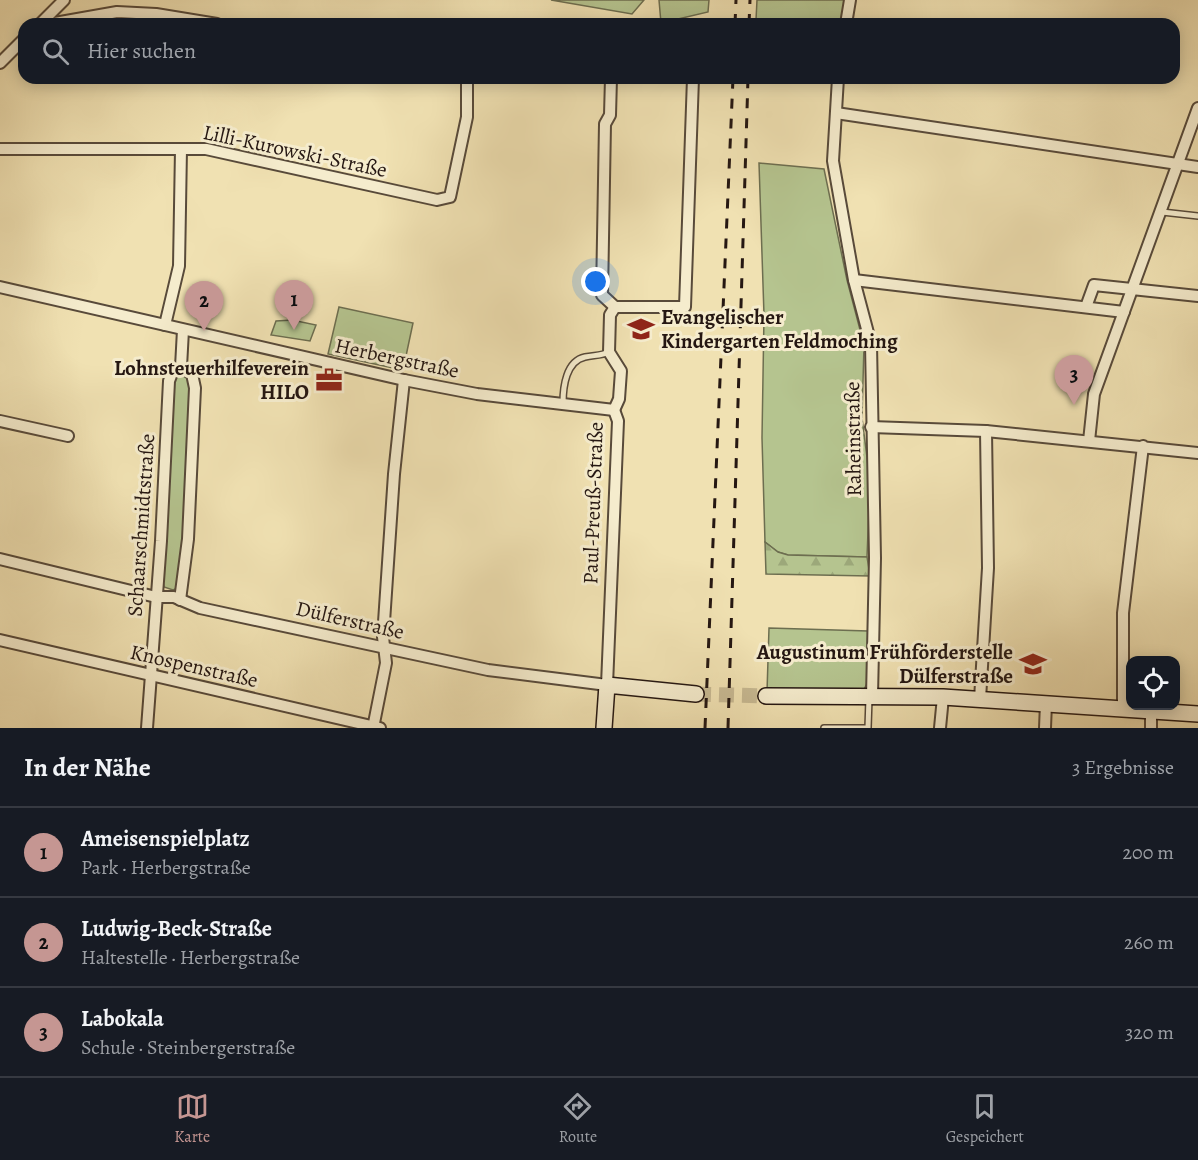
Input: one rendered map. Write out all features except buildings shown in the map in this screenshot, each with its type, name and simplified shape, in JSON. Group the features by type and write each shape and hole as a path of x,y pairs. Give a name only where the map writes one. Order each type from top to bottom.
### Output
{"main road":[{"name":"Dülferstraße","path":"607,685 696,694"},
{"name":"Paul-Preuß-Straße","path":"604,728 607,685"},
{"path":"766,696 942,697 1198,714"}],"street":[{"path":"46,18 64,0"},
{"path":"847,18 850,0"},
{"path":"83,18 117,12 180,18"},
{"path":"0,63 18,45"},
{"name":"Lilli-Kurowski-Straße","path":"0,149 206,149 437,200 450,197 467,117 467,84"},
{"path":"611,84 610,116 605,124 602,295 615,307 685,307 693,84"},
{"name":"Raheinstraße","path":"838,84 833,161 854,280 871,344 875,558 871,696"},
{"path":"1089,441 1094,394 1198,108"},
{"path":"836,113 1198,167"},
{"path":"165,326 179,267 181,149"},
{"path":"854,280 1124,312"},
{"path":"1086,307 1094,285 1198,296"},
{"name":"Herbergstraße","path":"0,287 404,380 477,394 614,410"},
{"name":"Paul-Preuß-Straße","path":"607,685 618,421 614,410 619,399 621,371 609,352 610,315 615,307"},
{"name":"Schaarschmidtstraße","path":"181,367 183,330"},
{"name":"Schaarschmidtstraße","path":"147,728 161,541 169,381 172,373 181,367"},
{"name":"Schaarschmidtstraße","path":"180,600 188,539 195,388 194,377 181,367"},
{"path":"375,728 386,663 383,637 394,474 404,380"},
{"path":"0,421 68,436"},
{"path":"871,427 986,431 1198,453"},
{"path":"980,699 988,568 986,431"},
{"path":"1123,709 1123,613 1143,446"},
{"name":"Dülferstraße","path":"0,559 156,597 165,595 200,608 386,650 531,677 607,685"},
{"name":"Knospenstraße","path":"0,640 375,728"},
{"path":"940,728 942,697"},
{"path":"1045,728 1046,703"},
{"path":"1150,728 1151,711"}],"lane":[{"path":"1162,212 1198,216"},
{"path":"563,403 563,385 570,368 582,357 601,356 609,352"},
{"path":"824,728 868,728 871,696"}],"green space":[{"path":"551,0 644,0 632,14"},
{"path":"659,0 709,0 708,12 682,18 661,18"},
{"path":"757,0 851,0 847,18 756,18"},
{"path":"759,163 824,169 847,280 864,345 862,418 870,481 867,557 788,555 778,552 765,542 762,438 764,315"},
{"path":"339,307 413,323 403,370 328,354"},
{"path":"292,320 316,325 310,341 271,335 276,321"},
{"path":"184,372 191,380 181,580 178,588 173,590 164,587 163,582 174,376"},
{"path":"765,542 778,552 788,555 867,557 870,576 766,574"},
{"path":"769,628 868,631 869,680 863,691 767,692"}],"tunnel":[{"path":"696,694 766,696"}],"railway":[{"path":"735,18 736,0"},
{"path":"749,18 750,0"},
{"path":"705,728 733,84"},
{"path":"728,728 748,84"}],"place":[{"name":"Evangelischer Kindergarten Feldmoching","path":"641,329"},
{"name":"Ameisenspielplatz","path":"294,330"},
{"name":"Ludwig-Beck-Straße","path":"204,331"},
{"name":"Lohnsteuerhilfeverein HILO","path":"329,380"},
{"name":"Labokala","path":"1074,405"},
{"name":"Augustinum Frühförderstelle Dülferstraße","path":"1033,664"}]}
